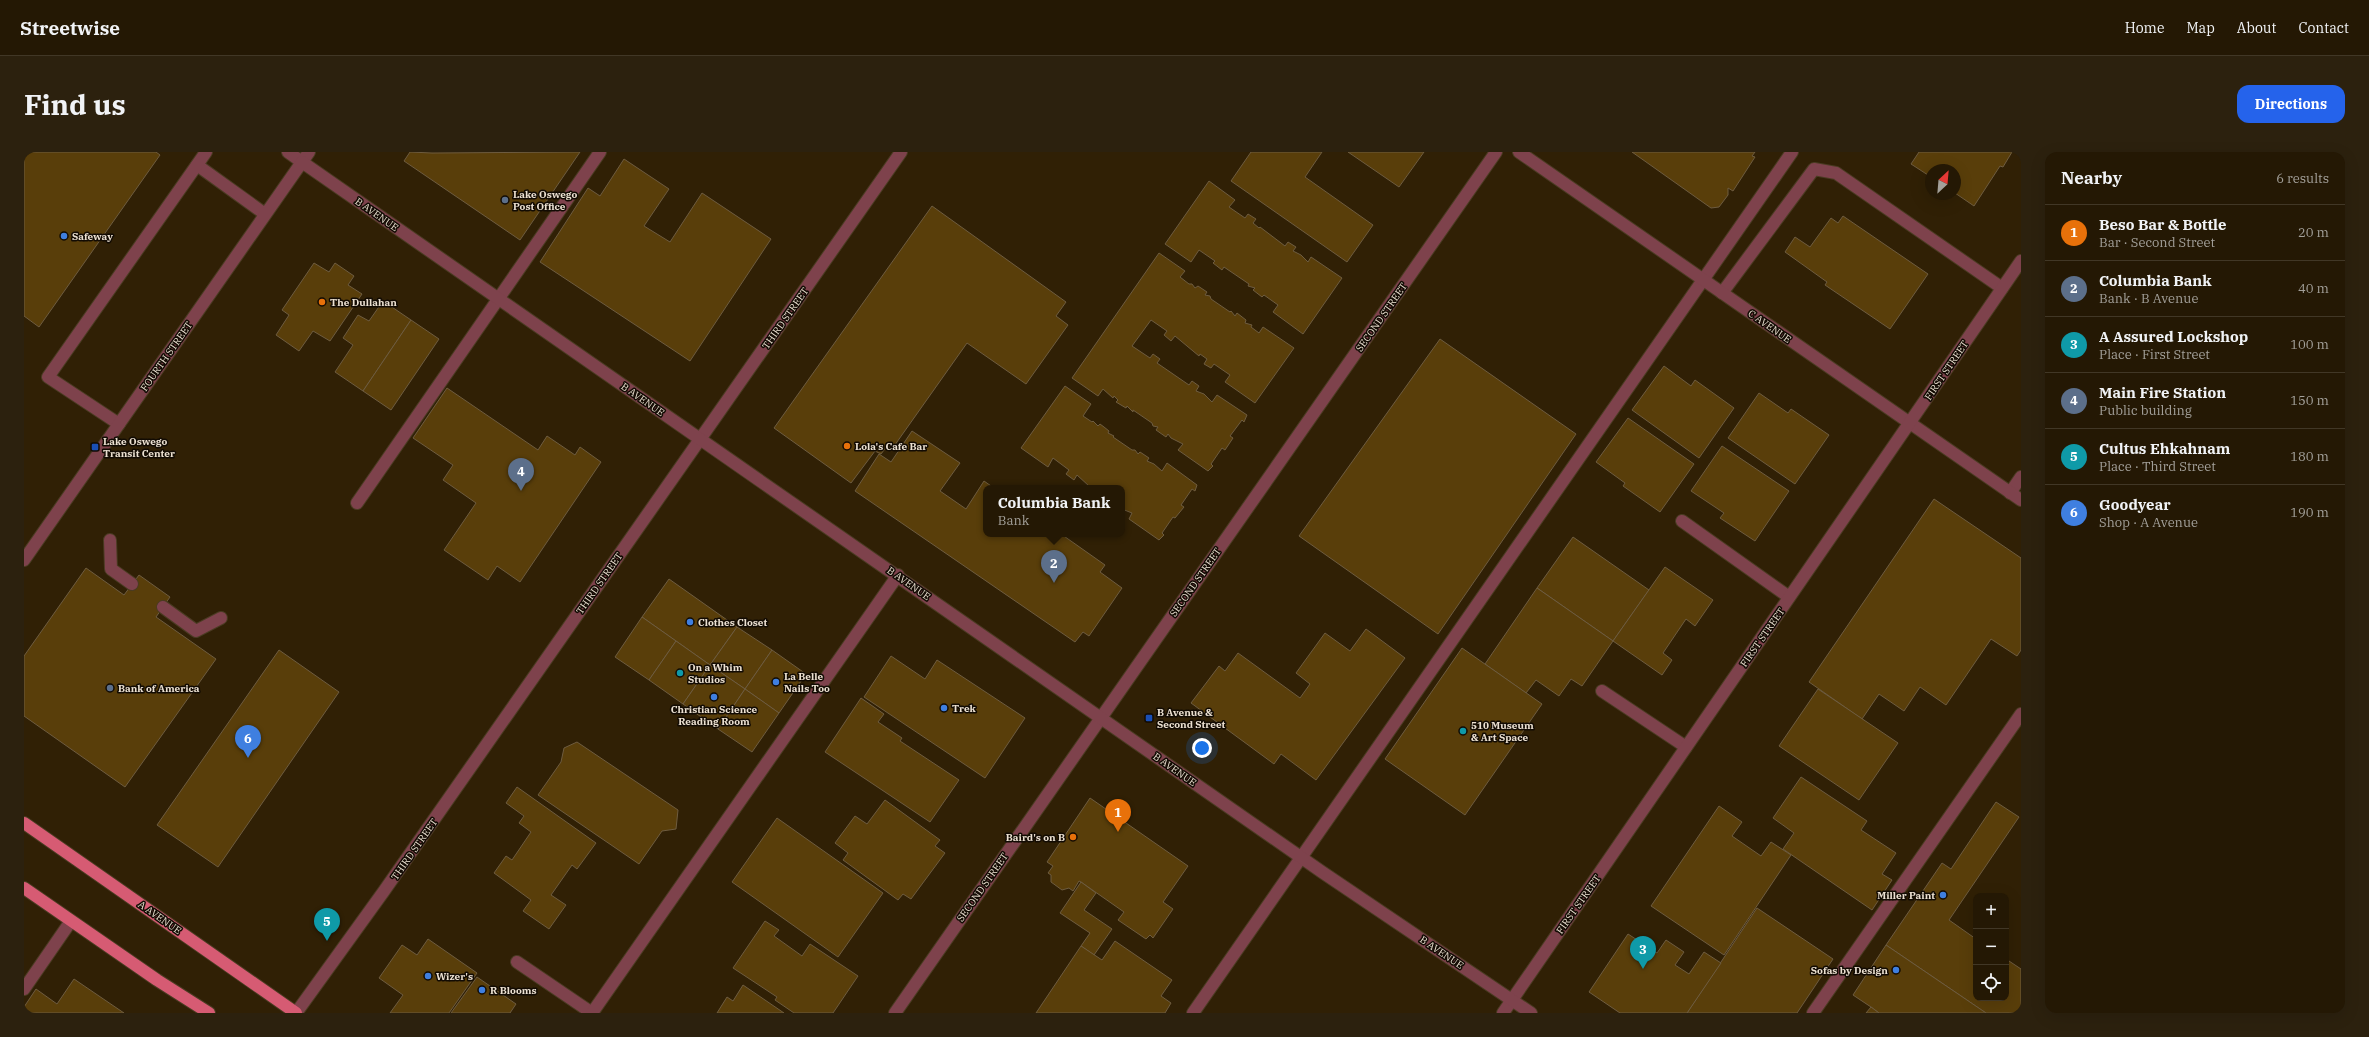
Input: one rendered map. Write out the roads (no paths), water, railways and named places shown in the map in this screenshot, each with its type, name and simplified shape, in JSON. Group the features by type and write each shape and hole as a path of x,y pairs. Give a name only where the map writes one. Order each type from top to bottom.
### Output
{"main road":[{"name":"A AVENUE","path":"24,823 296,1013"},
{"path":"24,888 209,1013"}],"street":[{"path":"119,424 48,377 206,152"},
{"name":"B AVENUE","path":"288,152 305,157 498,298 898,575 1302,858 1531,1013"},
{"path":"357,503 600,152"},
{"name":"THIRD STREET","path":"296,1013 384,891 901,152"},
{"name":"SECOND STREET","path":"895,1013 1496,152"},
{"name":"C AVENUE","path":"1519,152 1909,424 2021,500"},
{"path":"1193,1013 1704,281 1792,152"},
{"name":"FOURTH STREET","path":"24,560 305,157"},
{"path":"197,165 265,214"},
{"path":"1722,294 1814,169 1836,173 2002,288"},
{"name":"FIRST STREET","path":"1503,1013 2002,288 2017,275 2021,261"},
{"path":"2010,493 2021,477"},
{"path":"1682,521 1789,597"},
{"path":"110,540 112,569 132,584"},
{"path":"517,962 592,1013 898,575"},
{"path":"163,607 196,631 221,618"},
{"path":"1602,691 1686,747"},
{"path":"1813,1013 2021,714"},
{"path":"24,989 71,921"}],"place":[{"name":"Lake Oswego Post Office","path":"505,200"},
{"name":"Safeway","path":"64,236"},
{"name":"The Dullahan","path":"322,302"},
{"name":"Lola's Cafe Bar","path":"847,446"},
{"name":"Lake Oswego Transit Center","path":"95,447"},
{"name":"Main Fire Station","path":"521,491"},
{"name":"Columbia Bank","path":"1054,583"},
{"name":"Clothes Closet","path":"690,622"},
{"name":"On a Whim Studios","path":"680,673"},
{"name":"La Belle Nails Too","path":"776,682"},
{"name":"Bank of America","path":"110,688"},
{"name":"Christian Science Reading Room","path":"714,697"},
{"name":"Trek","path":"944,708"},
{"name":"B Avenue & Second Street","path":"1149,718"},
{"name":"510 Museum & Art Space","path":"1463,731"},
{"name":"Goodyear","path":"248,758"},
{"name":"Beso Bar & Bottle","path":"1118,832"},
{"name":"Baird's on B","path":"1073,837"},
{"name":"Miller Paint","path":"1943,895"},
{"name":"Cultus Ehkahnam","path":"327,941"},
{"name":"A Assured Lockshop","path":"1643,969"},
{"name":"Sofas by Design","path":"1896,970"},
{"name":"Wizer's","path":"428,976"},
{"name":"R Blooms","path":"482,990"}]}
